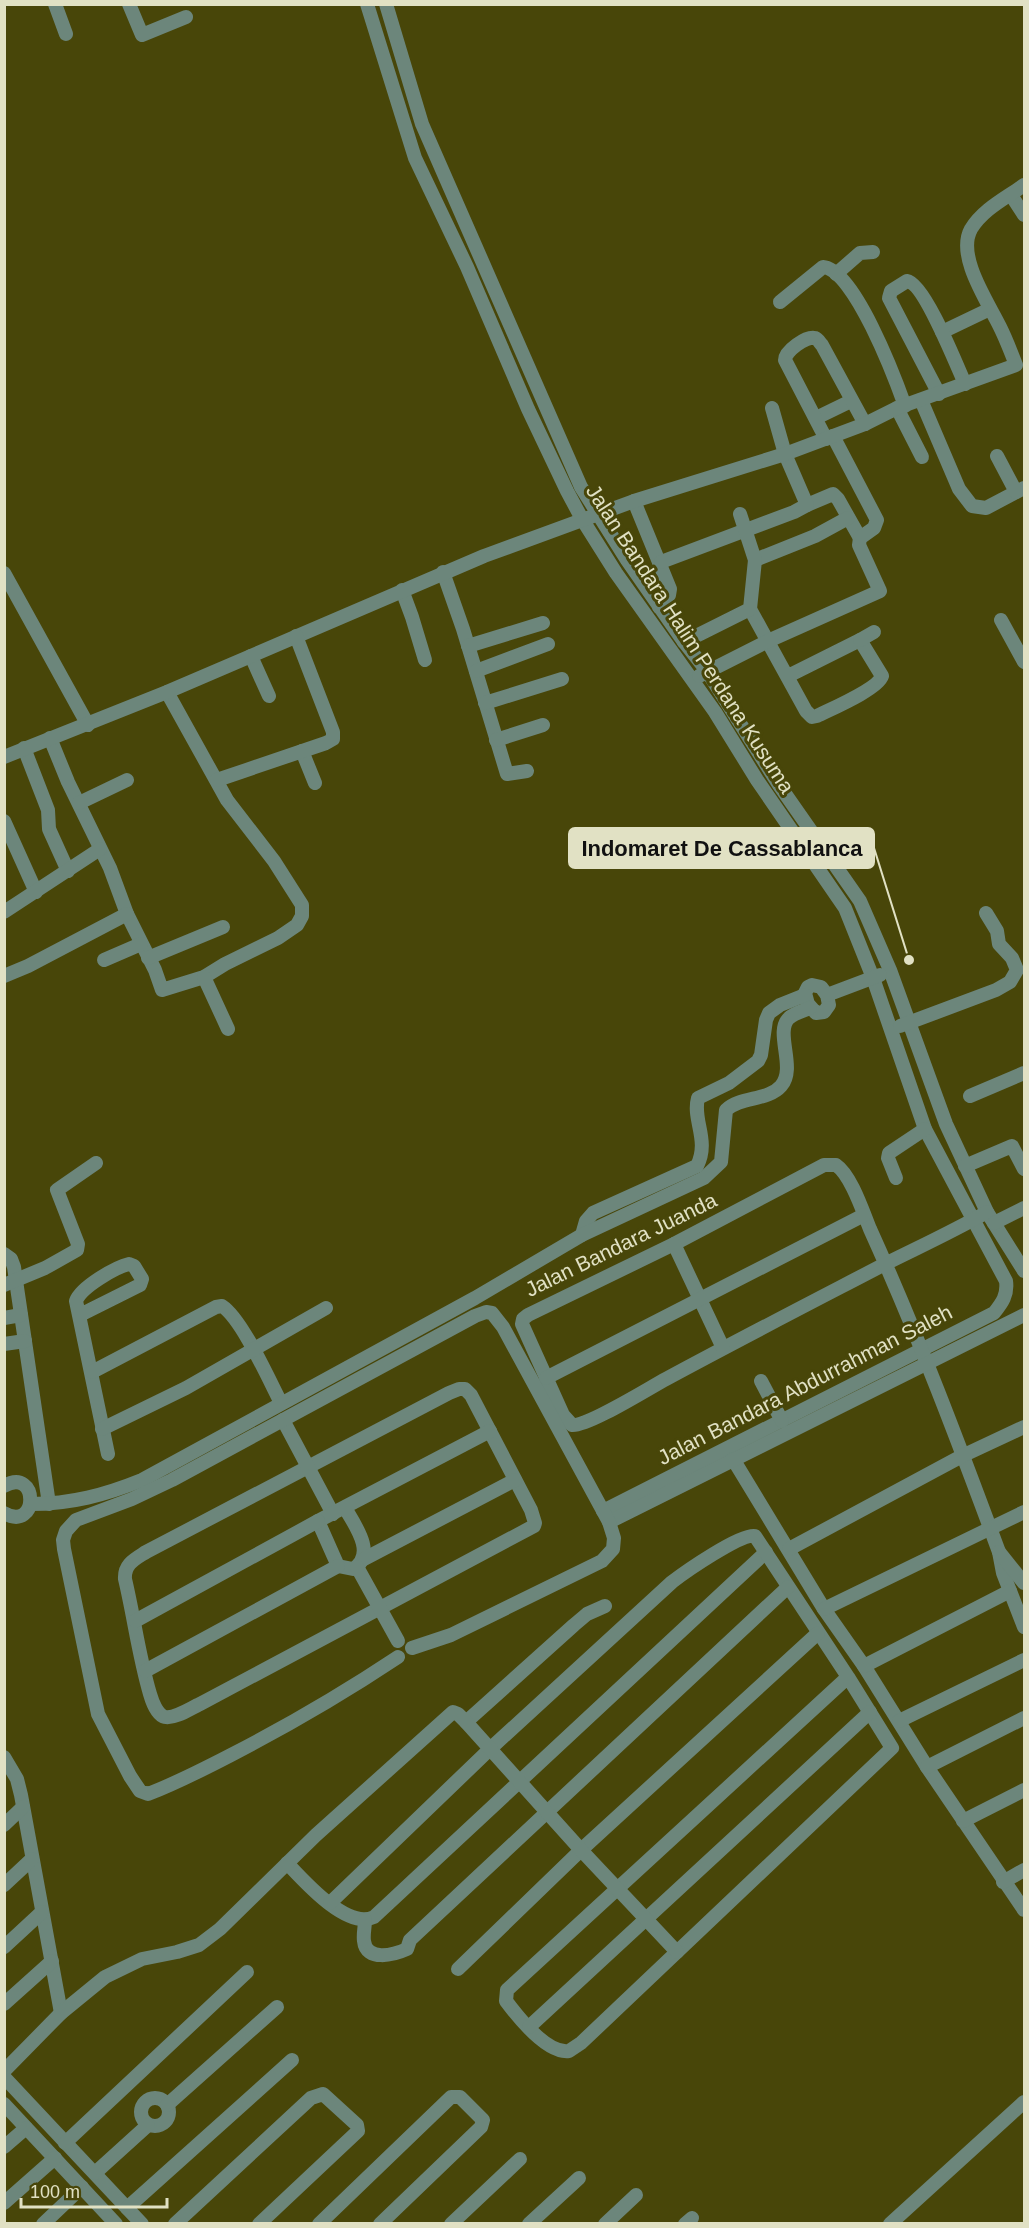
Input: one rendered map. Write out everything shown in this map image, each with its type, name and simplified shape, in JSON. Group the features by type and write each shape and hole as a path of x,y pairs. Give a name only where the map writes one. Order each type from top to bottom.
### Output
{"street":[{"path":"55,4 66,34"},
{"path":"129,4 142,35 186,17"},
{"name":"Jalan Bandara Halim Perdana Kusuma","path":"367,4 415,158 467,267 530,412 582,519 616,573 715,712 757,780 845,908 869,980 890,1030 925,1129 1006,1281 1007,1291 1004,1300 994,1313"},
{"name":"Jalan Bandara Halim Perdana Kusuma","path":"386,4 422,124 581,487 659,607 707,671 779,785 860,901 890,970 946,1124 991,1217 1024,1271"},
{"path":"4,757 167,692 443,572 783,446 859,414 901,407 1020,364 990,309 970,264 967,246 972,227 982,215 1024,185"},
{"path":"1011,195 1024,215"},
{"path":"836,274 860,253 873,252"},
{"path":"780,302 823,267 836,274 851,292 870,323 922,458"},
{"path":"939,394 890,300 891,291 907,281 913,282 930,309 965,384"},
{"path":"942,332 990,309"},
{"path":"859,414 818,341 811,338 786,353 785,360 877,520 874,528 860,538"},
{"path":"921,400 959,489 972,506 986,508 1020,490 997,456"},
{"path":"530,412 546,405"},
{"path":"772,408 783,446 807,505"},
{"path":"824,430 859,414"},
{"path":"661,562 801,509 833,494 860,538 861,550 880,591 768,641 692,680"},
{"path":"634,501 661,562 670,589 659,607"},
{"path":"740,514 755,560 750,609 812,717 868,689 882,679 881,672 860,640"},
{"path":"755,560 816,536 848,518"},
{"path":"443,572 508,775 527,771"},
{"path":"4,573 88,725"},
{"path":"402,590 425,660"},
{"path":"684,642 750,609"},
{"path":"1001,620 1023,655"},
{"path":"468,646 543,623"},
{"path":"788,676 874,632"},
{"path":"217,780 333,739 333,732 296,636"},
{"path":"476,671 548,644"},
{"path":"251,656 269,696"},
{"path":"485,704 562,680"},
{"path":"50,738 68,783 100,849 162,990 204,977 278,938 297,925 302,916 302,905 274,861 227,800 167,692"},
{"path":"496,740 543,725"},
{"path":"24,748 48,810 50,831 68,871"},
{"path":"302,751 315,783"},
{"path":"79,803 127,780"},
{"path":"4,821 36,892"},
{"path":"4,912 100,849"},
{"path":"890,1030 1005,986 1015,976 1018,956 999,944 997,931 986,913"},
{"path":"4,976 28,966 127,914"},
{"path":"148,958 223,927"},
{"path":"104,960 141,944"},
{"path":"827,995 890,970"},
{"path":"204,977 228,1029"},
{"path":"815,984 821,987 827,995 829,1005 826,1011 816,1013 807,1001 808,987 815,984"},
{"path":"700,1172 702,1144 697,1102 699,1096 713,1092 748,1069 760,1058 769,1013 780,1005 807,1001"},
{"path":"726,1110 733,1104 774,1091 782,1085 786,1078 787,1062 784,1025 789,1017 807,1001"},
{"path":"970,1096 1024,1073"},
{"path":"31,1504 85,1499 110,1493 142,1480 475,1298 582,1235 586,1221 593,1213 700,1172 721,1161 726,1110 713,1092"},
{"path":"896,1178 888,1158 889,1153 925,1129"},
{"path":"965,1166 1018,1143 1024,1169"},
{"path":"10,1283 45,1268 77,1250 78,1244 57,1190 96,1162"},
{"name":"Jalan Bandara Juanda","path":"999,1552 886,1264 840,1167 831,1164 824,1165 674,1244 528,1315 523,1319 522,1324 563,1415 574,1426 604,1413 723,1348 886,1264 972,1221 1024,1209"},
{"path":"546,1378 864,1215"},
{"path":"674,1244 723,1348"},
{"path":"4,1254 11,1259 10,1283 21,1315 26,1341 50,1504"},
{"path":"81,1315 140,1285 142,1279 134,1266 129,1264 121,1266 84,1290 76,1300 81,1315 108,1454"},
{"path":"92,1372 220,1306 230,1312 254,1349 280,1403"},
{"path":"102,1429 186,1388 326,1308"},
{"path":"398,1656 343,1694 264,1738 194,1774 148,1794 137,1788 98,1714 64,1549 63,1540 66,1531 76,1520 132,1499 476,1316 486,1312 492,1313 503,1327 606,1517 614,1538 614,1549 602,1561 451,1635 412,1648"},
{"path":"994,1313 1001,1327"},
{"name":"Jalan Bandara Abdurrahman Saleh","path":"606,1517 782,1421 994,1313"},
{"path":"4,1318 21,1315"},
{"name":"Jalan Bandara Abdurrahman Saleh","path":"606,1517 733,1459 1024,1315"},
{"path":"4,1344 26,1341"},
{"path":"761,1381 782,1421"},
{"path":"459,1389 465,1389 471,1395 490,1431 531,1510 534,1526 380,1606 200,1704 172,1716 164,1717 158,1712 150,1695 125,1571 134,1559 459,1389"},
{"path":"283,1420 308,1467 365,1550 361,1563 398,1641"},
{"path":"789,1549 962,1456 1024,1426"},
{"path":"135,1621 318,1521 490,1431"},
{"path":"733,1459 824,1609 864,1666 927,1767 1024,1911"},
{"path":"145,1671 338,1566 350,1570 515,1480"},
{"path":"4,1486 13,1483 24,1485 30,1493 31,1504 29,1509 20,1516 4,1513"},
{"path":"824,1609 1024,1512"},
{"path":"318,1521 338,1566"},
{"path":"330,1903 491,1748 687,1570 748,1535 757,1538 788,1587 848,1677 892,1746 891,1750 572,2049 564,2052 555,2049 529,2027 506,2001 507,1990 848,1677"},
{"path":"287,1863 330,1903 351,1917 365,1920 379,1913 520,1779 766,1552"},
{"path":"999,1552 1024,1583"},
{"path":"999,1552 1003,1573 1024,1627"},
{"path":"365,1920 364,1941 368,1950 373,1954 395,1954 406,1949 410,1940 547,1810 788,1587"},
{"path":"864,1666 1010,1591"},
{"path":"466,1722 568,1629 587,1614 604,1606"},
{"path":"458,1969 581,1850 818,1633"},
{"path":"398,1641 394,1649 398,1656 403,1658 409,1656 412,1648"},
{"path":"398,1641 407,1641 412,1648"},
{"path":"899,1721 1024,1660"},
{"path":"529,2027 870,1712"},
{"path":"4,2071 62,2013 105,1977 142,1959 199,1945 220,1929 287,1863 447,1716 456,1713 520,1779 581,1850 677,1952"},
{"path":"927,1767 1024,1718"},
{"path":"4,1757 17,1779 62,2013"},
{"path":"963,1821 1024,1790"},
{"path":"4,1825 23,1807"},
{"path":"4,1885 32,1859"},
{"path":"1003,1882 1024,1870"},
{"path":"4,1947 42,1912"},
{"path":"4,2004 52,1961"},
{"path":"65,2143 247,1972"},
{"path":"167,2105 277,2007"},
{"path":"127,2208 291,2060"},
{"path":"4,2077 142,2223"},
{"path":"176,2223 315,2095 323,2094 358,2128 351,2139 259,2223"},
{"path":"154,2097 162,2099 167,2105 169,2112 162,2124 148,2125 142,2120 140,2112 147,2099 154,2097"},
{"path":"319,2223 451,2097 460,2097 482,2118 484,2122 481,2127 380,2223"},
{"path":"890,2223 1024,2102"},
{"path":"4,2104 113,2223"},
{"path":"95,2173 148,2125"},
{"path":"4,2147 26,2128"},
{"path":"4,2203 55,2158"},
{"path":"451,2223 520,2158"},
{"path":"530,2223 579,2178"},
{"path":"43,2223 82,2187"},
{"path":"605,2223 636,2195"}],"place":[{"name":"Indomaret De Cassablanca","path":"909,960"}]}
